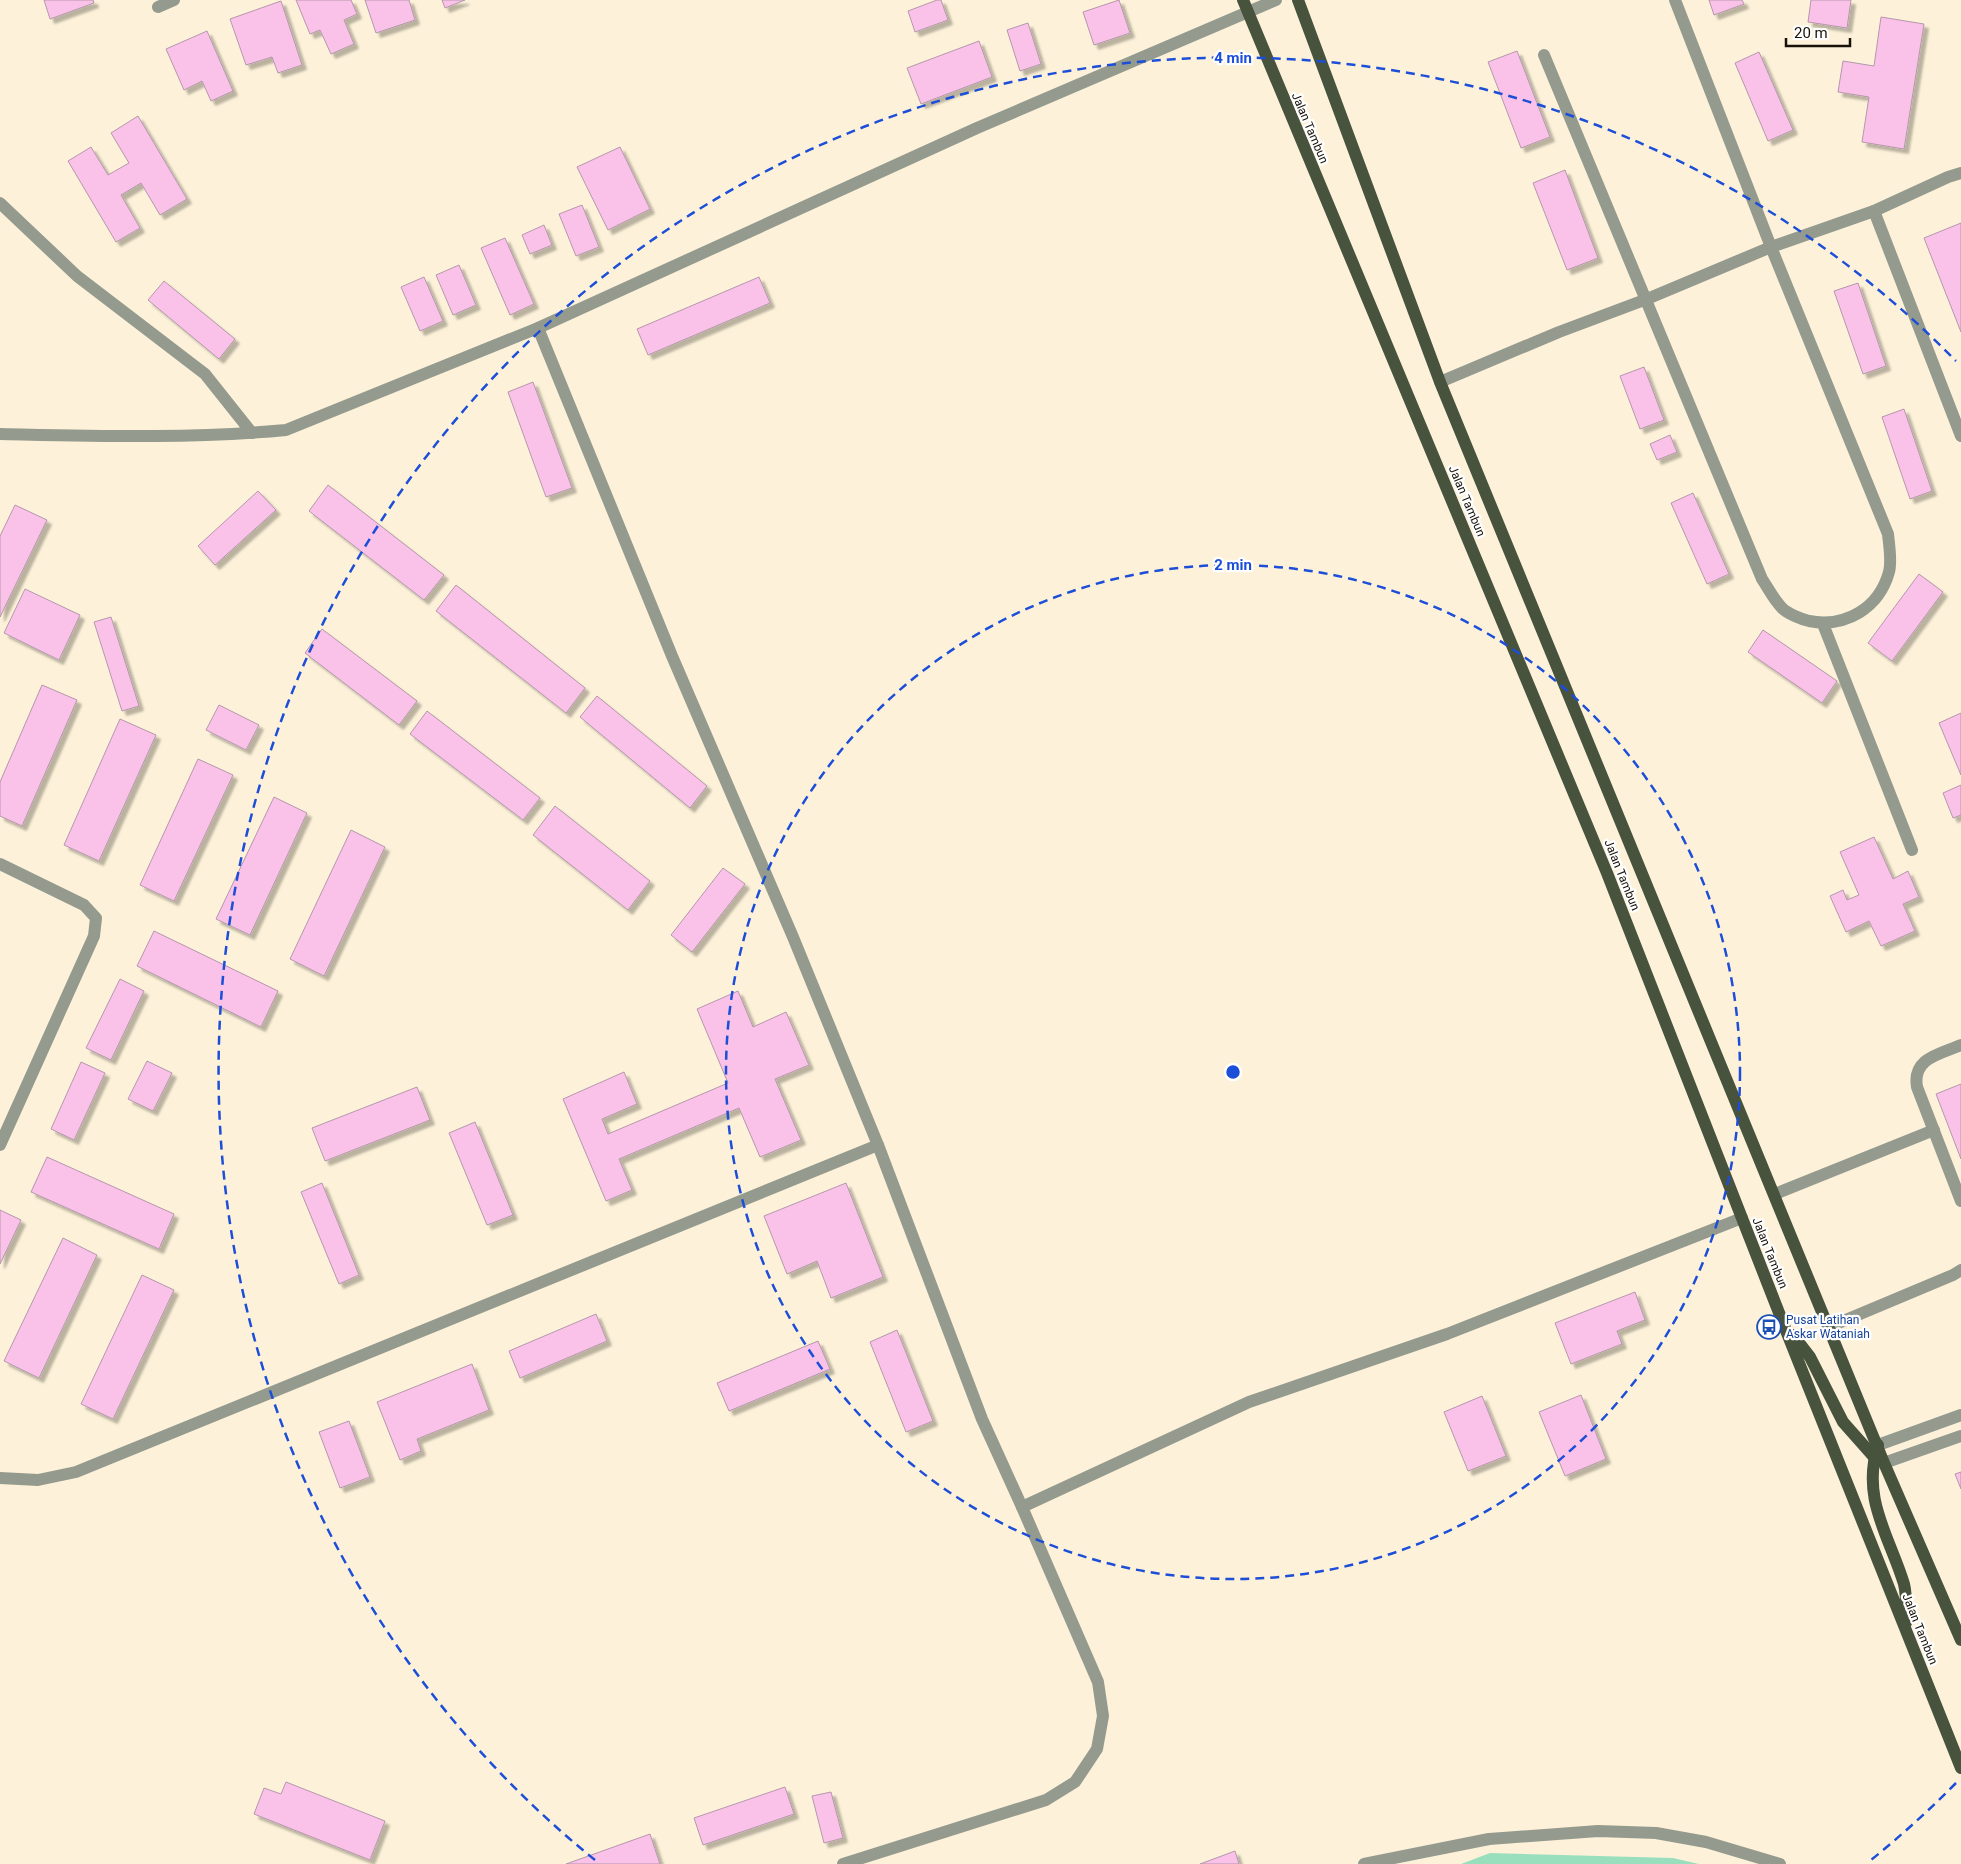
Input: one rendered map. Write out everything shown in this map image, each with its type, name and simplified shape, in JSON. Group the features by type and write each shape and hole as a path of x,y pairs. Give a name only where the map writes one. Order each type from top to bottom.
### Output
{"main road":[{"name":"Jalan Tambun","path":"1298,0 1440,382 1830,1327 1879,1455 1961,1640"},
{"name":"Jalan Tambun","path":"1244,6 1607,873 1961,1768"},
{"path":"1783,1322 1810,1357 1842,1422 1879,1455 1872,1478 1874,1502 1905,1587 1907,1633"}],"street":[{"path":"158,7 174,0"},
{"path":"0,434 113,436 252,433 286,430 538,328 1244,6 1276,0"},
{"path":"1544,55 1647,298 1762,579 1782,609 1802,620 1823,624 1850,619 1866,609 1881,593 1890,570 1888,534 1771,247 1675,0"},
{"path":"1440,382 1771,247 1874,211 1961,172"},
{"path":"0,203 77,276 205,374 252,433"},
{"path":"1874,211 1961,436"},
{"path":"538,328 672,656 793,937 878,1145 982,1419 1098,1682 1103,1716 1097,1749 1075,1782 1046,1800 843,1864"},
{"path":"1823,624 1912,850"},
{"path":"0,864 84,905 96,918 94,936 0,1144"},
{"path":"1961,1046 1922,1063 1917,1070 1916,1079 1917,1087 1961,1201"},
{"path":"1775,1194 1934,1130"},
{"path":"0,1478 38,1480 76,1472 878,1145"},
{"path":"1022,1507 1249,1402 1447,1334 1742,1218"},
{"path":"1830,1327 1961,1270"},
{"path":"1879,1455 1961,1415"},
{"path":"1879,1455 1961,1436"},
{"path":"1364,1864 1489,1839 1598,1831 1656,1832 1706,1842 1780,1864"}],"green space":[{"path":"1490,1853 1673,1858 1699,1864 1461,1864"}],"building":[{"path":"44,0 93,0 94,3 50,19"},
{"path":"296,0 351,0 357,14 344,20 354,44 331,54 320,30 310,34"},
{"path":"365,0 409,0 415,20 376,33"},
{"path":"442,0 465,0 445,8"},
{"path":"941,0 948,20 915,32 908,11"},
{"path":"1119,0 1130,33 1094,45 1083,12"},
{"path":"1709,0 1742,0 1744,4 1714,15"},
{"path":"1811,0 1851,0 1847,28 1808,22"},
{"path":"281,1 302,65 278,73 272,57 246,65 230,19"},
{"path":"1881,17 1924,24 1904,149 1862,142 1869,97 1838,92 1843,61 1874,66"},
{"path":"1028,23 1041,64 1020,71 1007,30"},
{"path":"207,31 233,91 211,101 202,81 184,90 166,49"},
{"path":"979,41 992,77 921,104 907,68"},
{"path":"1517,51 1550,137 1521,148 1488,62"},
{"path":"1759,52 1793,130 1768,141 1735,63"},
{"path":"138,116 187,199 160,215 141,183 121,195 140,228 116,242 68,161 91,147 108,175 129,163 111,133"},
{"path":"620,147 650,209 608,230 577,167"},
{"path":"1565,170 1598,258 1567,270 1533,183"},
{"path":"582,205 599,247 576,256 559,214"},
{"path":"1961,223 1961,332 1924,238"},
{"path":"544,225 552,245 530,254 522,235"},
{"path":"505,238 534,304 510,315 481,248"},
{"path":"459,265 476,305 453,315 436,275"},
{"path":"424,277 443,321 420,331 401,287"},
{"path":"759,277 770,303 648,355 637,329"},
{"path":"164,281 235,339 219,359 148,300"},
{"path":"1858,283 1886,366 1863,374 1834,291"},
{"path":"1644,367 1664,420 1640,429 1620,376"},
{"path":"533,382 572,488 546,497 508,392"},
{"path":"1904,409 1932,491 1910,499 1882,417"},
{"path":"1670,435 1677,452 1657,460 1650,444"},
{"path":"328,485 444,575 424,600 309,511"},
{"path":"258,491 276,510 215,565 198,546"},
{"path":"1693,493 1729,574 1707,584 1671,503"},
{"path":"15,505 47,520 0,617 0,536"},
{"path":"1919,574 1943,592 1892,661 1868,643"},
{"path":"456,585 585,688 566,713 436,611"},
{"path":"25,589 80,615 59,660 4,633"},
{"path":"111,617 139,706 122,711 94,622"},
{"path":"322,629 417,701 399,725 305,653"},
{"path":"1763,630 1837,681 1822,703 1748,652"},
{"path":"42,685 77,700 22,826 0,816 0,782"},
{"path":"597,696 707,786 690,808 580,717"},
{"path":"219,705 259,725 246,750 206,730"},
{"path":"427,711 540,798 523,820 410,734"},
{"path":"1961,713 1961,775 1939,723"},
{"path":"120,719 156,735 99,861 64,845"},
{"path":"198,759 233,775 174,901 140,885"},
{"path":"1961,785 1961,815 1953,818 1943,793"},
{"path":"274,797 307,813 250,935 216,919"},
{"path":"555,806 650,881 628,910 533,835"},
{"path":"351,830 385,847 324,976 290,959"},
{"path":"1874,837 1893,879 1908,871 1919,897 1903,904 1915,931 1881,946 1869,921 1846,932 1830,896 1843,890 1847,900 1859,895 1840,852"},
{"path":"723,868 745,884 692,952 671,935"},
{"path":"154,931 278,991 261,1027 137,966"},
{"path":"120,979 144,991 111,1060 86,1048"},
{"path":"738,991 753,1027 786,1012 809,1065 775,1079 801,1140 760,1157 739,1108 619,1159 632,1190 606,1201 563,1099 624,1072 637,1104 602,1119 608,1134 728,1083 697,1009"},
{"path":"147,1061 172,1073 153,1111 128,1099"},
{"path":"81,1062 105,1073 74,1140 51,1129"},
{"path":"1961,1084 1961,1159 1936,1094"},
{"path":"417,1087 430,1120 325,1161 312,1128"},
{"path":"475,1122 513,1215 487,1225 449,1133"},
{"path":"47,1157 174,1214 159,1249 31,1192"},
{"path":"322,1183 359,1275 339,1284 301,1192"},
{"path":"846,1183 883,1277 831,1298 817,1261 787,1274 764,1216"},
{"path":"0,1210 21,1220 0,1264"},
{"path":"63,1238 97,1255 39,1378 4,1361"},
{"path":"142,1275 174,1290 113,1419 81,1404"},
{"path":"1635,1292 1645,1320 1617,1331 1622,1344 1571,1364 1555,1323"},
{"path":"596,1314 607,1341 520,1378 509,1351"},
{"path":"897,1330 933,1421 906,1432 870,1342"},
{"path":"818,1341 830,1369 729,1411 717,1383"},
{"path":"472,1364 489,1410 417,1439 421,1451 400,1460 377,1402"},
{"path":"1581,1395 1606,1459 1565,1476 1539,1412"},
{"path":"1482,1396 1506,1456 1468,1471 1444,1412"},
{"path":"349,1421 370,1477 340,1488 319,1432"},
{"path":"1961,1472 1961,1489 1955,1474"},
{"path":"286,1782 385,1821 370,1860 254,1814 264,1788 281,1794"},
{"path":"785,1787 794,1814 703,1845 694,1818"},
{"path":"831,1792 843,1838 824,1843 812,1796"},
{"path":"650,1834 660,1864 566,1864"},
{"path":"1235,1851 1239,1864 1200,1864"}],"place":[{"name":"Pusat Latihan Askar Wataniah","path":"1769,1327"}]}
